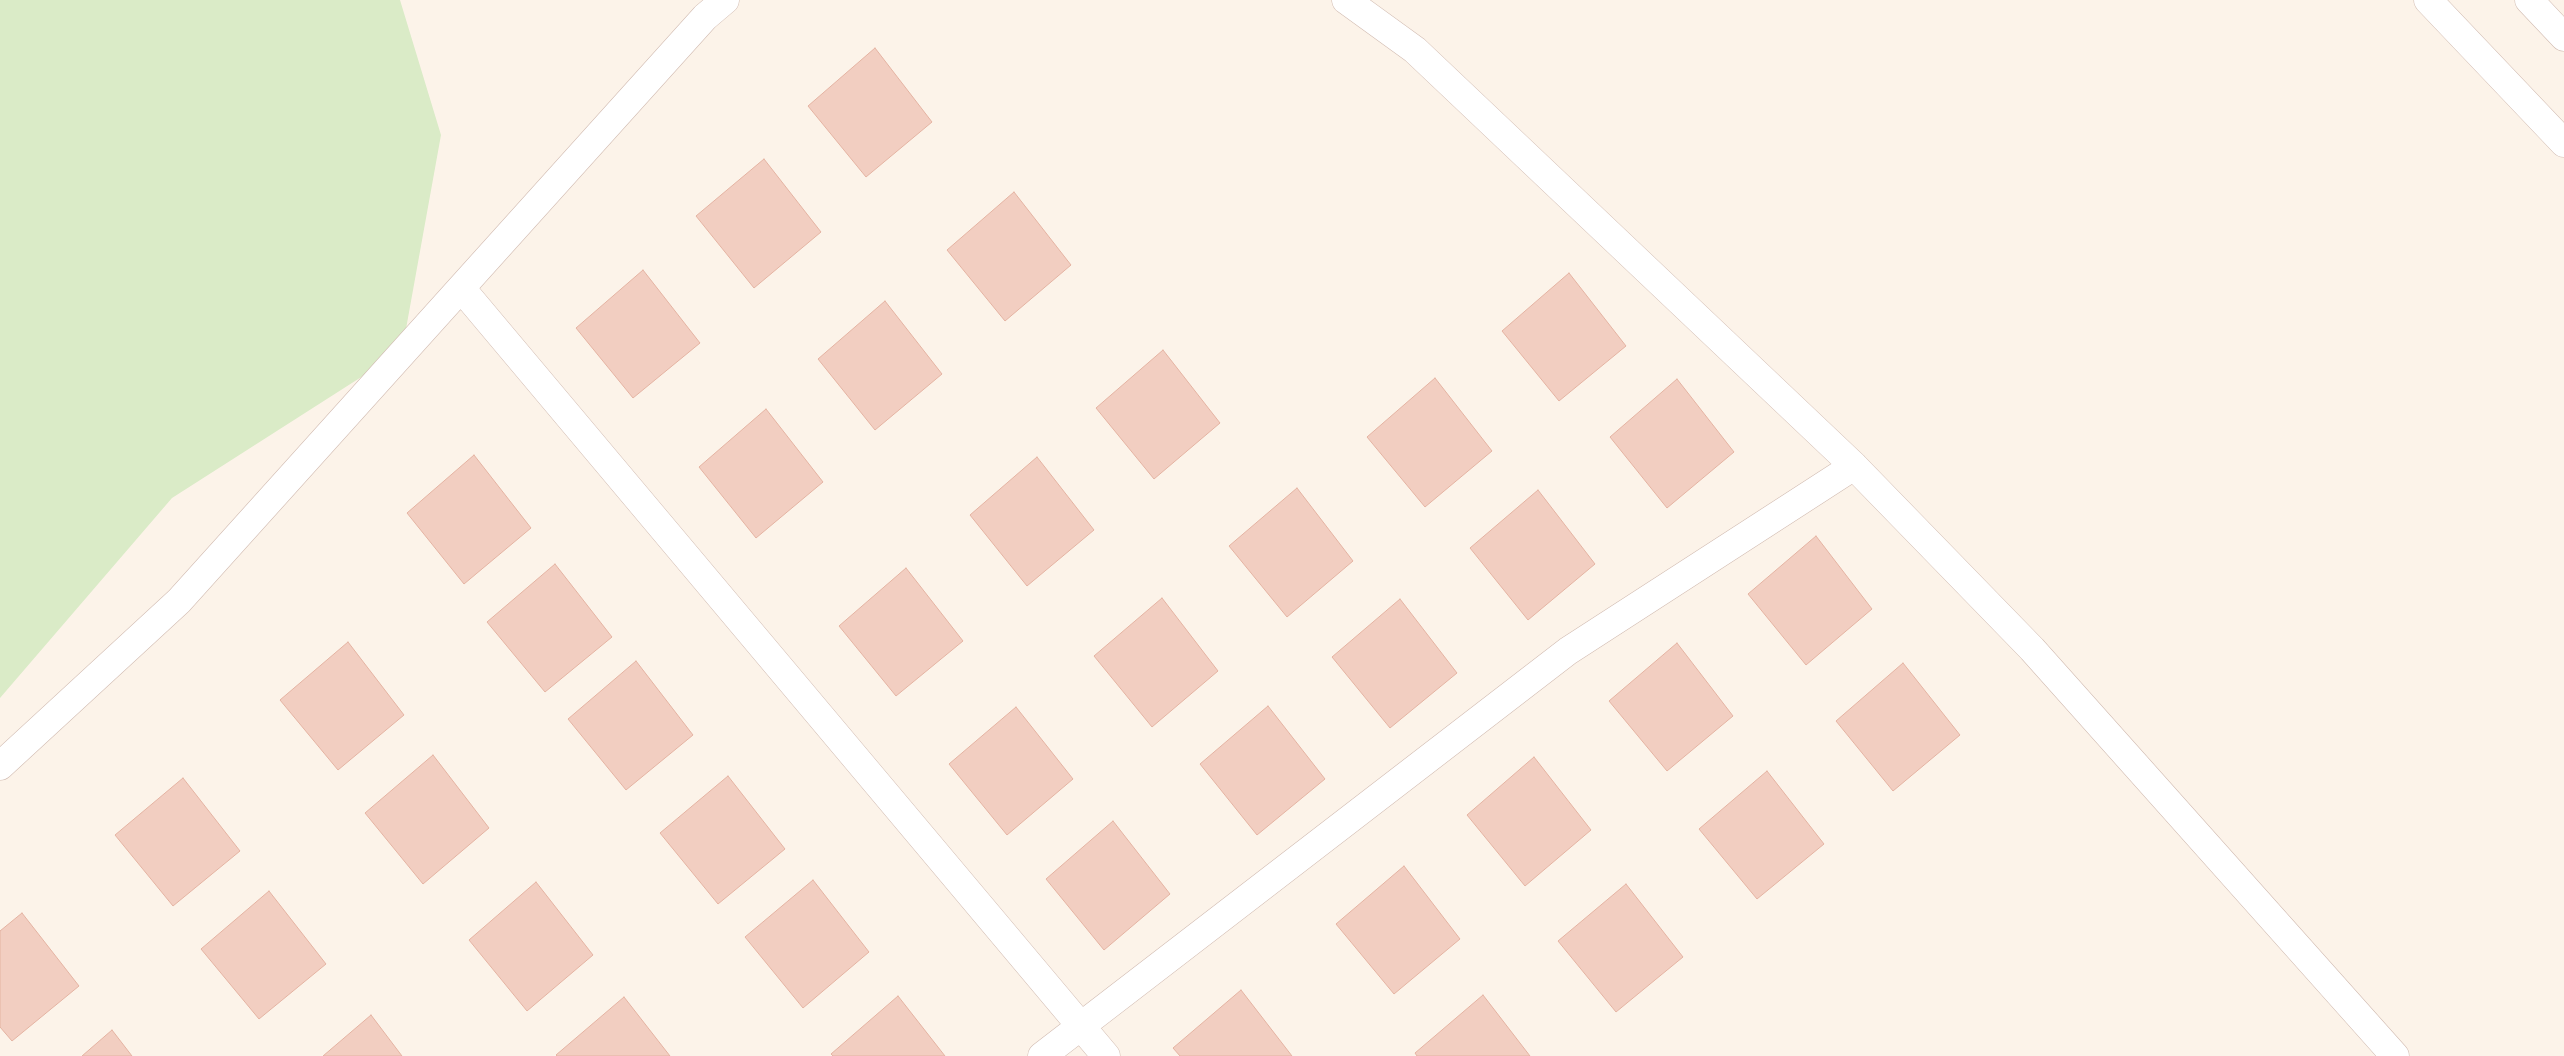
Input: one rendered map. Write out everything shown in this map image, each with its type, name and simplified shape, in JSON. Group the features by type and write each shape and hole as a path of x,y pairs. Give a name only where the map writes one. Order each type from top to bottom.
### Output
{"street":[{"path":"0,766 179,601 705,17 725,0"},
{"path":"1346,0 1415,50 1854,466 2032,649 2395,1056"},
{"path":"2428,0 2564,143"},
{"path":"2529,0 2564,38"},
{"path":"461,288 1106,1056"},
{"path":"1042,1056 1568,652 1854,466"}],"green space":[{"path":"0,0 400,0 441,135 402,351 172,498 0,698"}],"building":[{"path":"875,48 932,122 866,177 808,106"},
{"path":"764,159 821,232 754,288 696,216"},
{"path":"1014,192 1071,265 1005,321 947,250"},
{"path":"643,270 700,343 633,398 576,328"},
{"path":"1569,273 1626,346 1559,401 1502,331"},
{"path":"885,301 942,374 875,430 818,359"},
{"path":"1163,350 1220,423 1154,479 1096,408"},
{"path":"1435,378 1492,451 1425,507 1367,437"},
{"path":"1677,379 1734,452 1667,508 1610,437"},
{"path":"766,409 823,482 756,538 699,467"},
{"path":"474,455 531,528 464,584 407,513"},
{"path":"1037,457 1094,530 1027,586 970,515"},
{"path":"1297,488 1353,561 1287,617 1229,546"},
{"path":"1538,490 1595,564 1528,620 1470,548"},
{"path":"1816,536 1872,609 1806,665 1748,594"},
{"path":"555,564 612,637 545,692 487,622"},
{"path":"906,568 963,641 896,696 839,626"},
{"path":"1162,598 1218,671 1152,727 1094,656"},
{"path":"1400,599 1457,673 1390,728 1332,657"},
{"path":"348,642 404,715 338,770 280,700"},
{"path":"1677,643 1733,716 1667,771 1609,701"},
{"path":"636,661 693,735 626,790 568,719"},
{"path":"1903,663 1960,735 1893,791 1836,721"},
{"path":"1268,706 1325,779 1257,835 1200,764"},
{"path":"1016,707 1073,779 1007,835 949,764"},
{"path":"433,755 489,828 423,884 365,813"},
{"path":"1534,757 1591,830 1525,886 1467,815"},
{"path":"1767,771 1824,844 1757,899 1699,829"},
{"path":"728,776 785,849 718,904 660,833"},
{"path":"183,778 240,851 173,906 115,835"},
{"path":"1113,821 1170,894 1104,950 1046,879"},
{"path":"1404,866 1460,939 1394,994 1336,924"},
{"path":"813,880 869,952 803,1008 745,937"},
{"path":"536,882 593,955 527,1011 469,940"},
{"path":"1626,884 1683,957 1616,1012 1558,941"},
{"path":"269,891 326,964 259,1019 201,949"},
{"path":"22,913 79,986 12,1041 0,1027 0,931"},
{"path":"1241,990 1292,1056 1180,1056 1173,1048"},
{"path":"1483,995 1530,1056 1417,1056 1415,1053"},
{"path":"898,996 945,1056 833,1056 831,1054"},
{"path":"624,997 670,1056 556,1055"},
{"path":"371,1015 402,1056 323,1056"},
{"path":"112,1030 132,1056 82,1056"}]}
